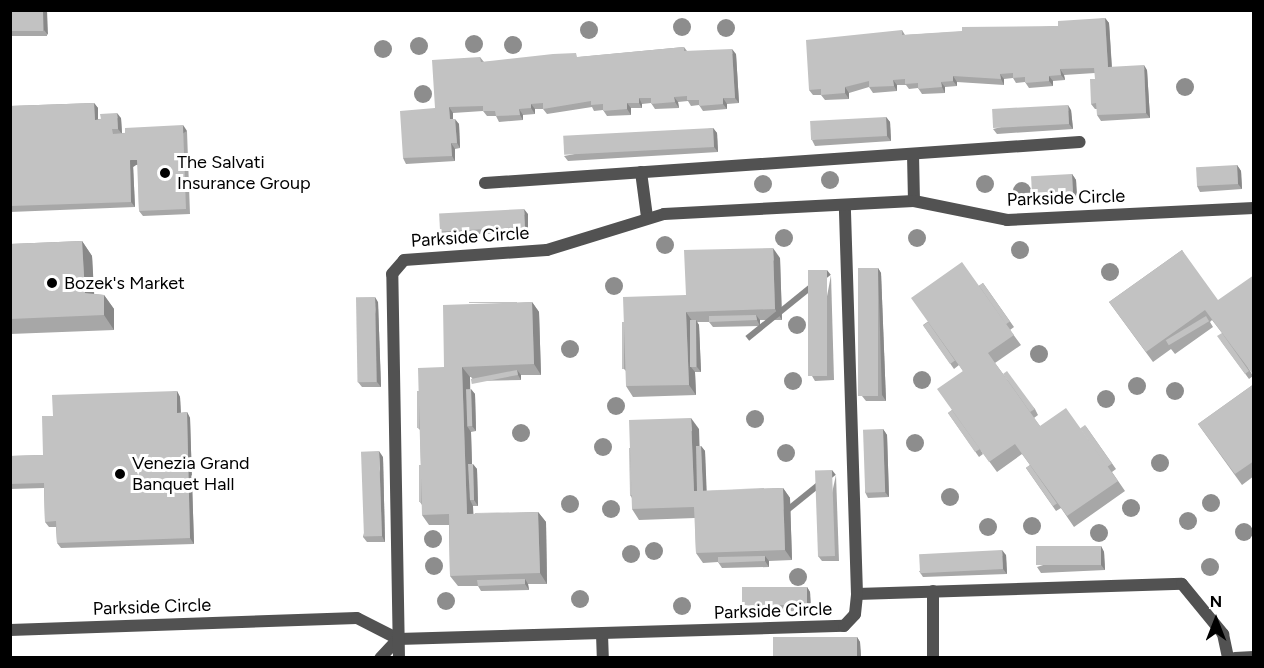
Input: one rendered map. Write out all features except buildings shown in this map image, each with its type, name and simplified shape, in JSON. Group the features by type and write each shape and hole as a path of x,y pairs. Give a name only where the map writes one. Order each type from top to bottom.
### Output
{"street":[{"path":"485,183 1080,142"},
{"path":"913,154 914,201"},
{"path":"641,172 647,217"},
{"name":"Parkside Circle","path":"399,657 392,286 395,265 422,256 554,249 647,217 914,201 1007,220 1254,208"},
{"name":"Parkside Circle","path":"10,630 357,618 398,639 844,626 855,614 857,594 846,205"},
{"path":"857,594 1182,584 1223,634 1228,657"},
{"path":"933,591 933,657"},
{"path":"603,634 603,657"},
{"path":"380,657 398,639"},
{"path":"1235,657 1254,657"}],"place":[{"name":"The Salvati Insurance Group","path":"165,173"},
{"name":"Bozek's Market","path":"52,283"},
{"name":"Venezia Grand Banquet Hall","path":"120,474"}]}
